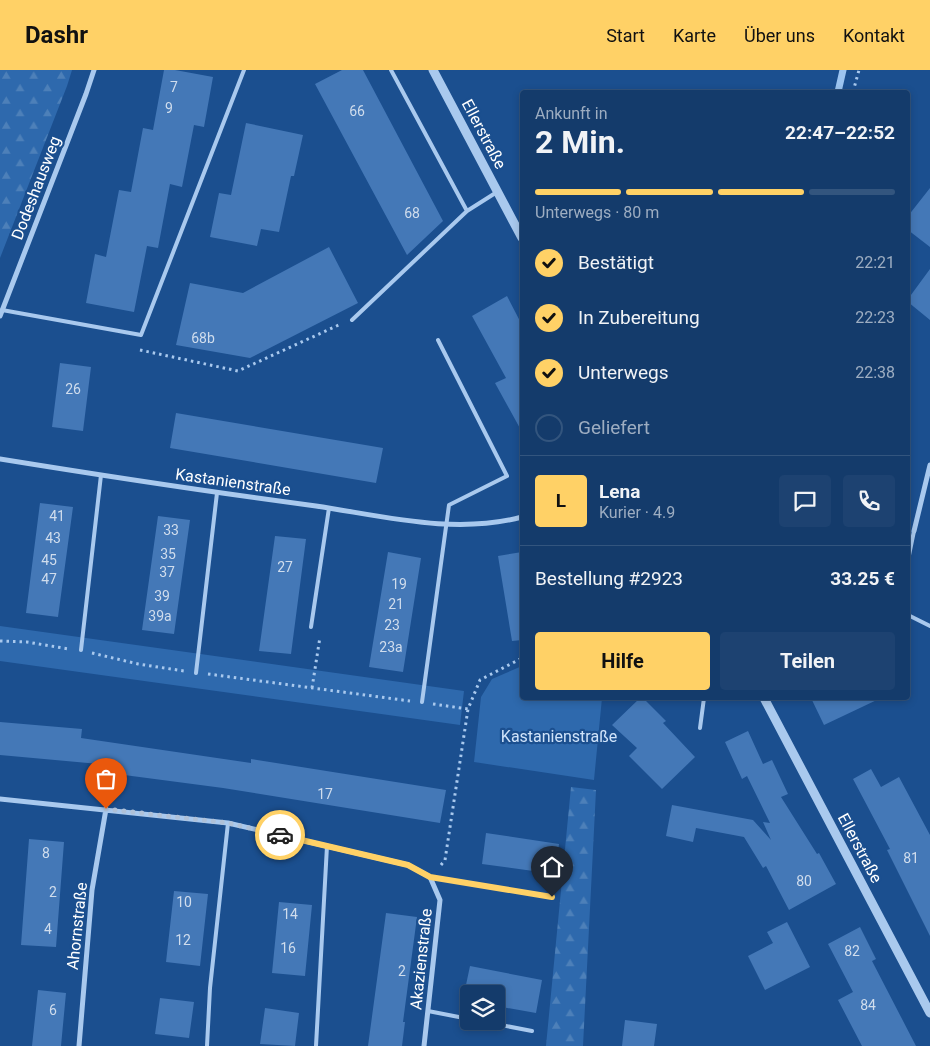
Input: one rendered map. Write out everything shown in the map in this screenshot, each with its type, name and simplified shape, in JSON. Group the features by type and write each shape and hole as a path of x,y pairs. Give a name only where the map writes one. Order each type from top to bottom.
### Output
{"street":[{"name":"Dodeshausweg","path":"1,313 94,70"},
{"name":"Ellerstraße","path":"433,70 520,234"},
{"name":"Kastanienstraße","path":"0,459 217,493 446,525 504,522 520,518"},
{"path":"914,532 930,465"},
{"name":"Ellerstraße","path":"765,700 930,1013"},
{"path":"0,799 228,823 408,865 430,877"},
{"name":"Ahornstraße","path":"79,1046 92,890 106,809"},
{"name":"Akazienstraße","path":"424,1046 440,900 430,877"}],"lane":[{"path":"1,313 141,335 244,70"},
{"path":"391,70 467,211"},
{"path":"352,320 467,211 498,191"},
{"path":"422,702 449,505 507,476 438,340"},
{"path":"81,650 101,475"},
{"path":"196,673 217,493"},
{"path":"311,627 329,508"},
{"path":"910,551 914,532"},
{"path":"910,616 930,626"},
{"path":"700,728 704,700"},
{"path":"207,1046 210,988 228,823"},
{"path":"316,1046 327,846"},
{"path":"430,877 552,897"},
{"path":"428,1011 460,1017"},
{"path":"505,1026 532,1031"}],"path":[{"path":"854,90 859,70"},
{"path":"141,335 137,349 238,370 352,320"},
{"path":"311,627 320,634 312,688"},
{"path":"0,640 81,650 138,664 196,673 468,709"},
{"path":"430,877 445,860 468,709 480,680 520,659"}],"green space":[{"path":"0,70 72,70 0,258"},
{"path":"0,626 464,691 460,725 0,661"},
{"name":"Kastanienstraße","path":"520,667 520,700 602,700 594,780 474,762 481,697 492,679"},
{"path":"571,787 596,790 583,1046 546,1046"}],"building":[{"path":"164,70 175,70 213,77 204,127 194,125 182,187 170,184 158,248 147,246 134,312 86,303 95,254 106,257 119,190 131,192 143,128 153,130"},
{"path":"342,70 363,70 443,221 407,255 315,84"},
{"path":"246,123 303,135 294,176 291,176 279,232 261,229 257,246 210,237 219,193 231,195"},
{"path":"930,188 930,247 910,232 910,213"},
{"path":"329,247 358,303 250,358 176,345 190,283 243,293"},
{"path":"930,269 930,320 910,304 910,296"},
{"path":"507,296 520,321 520,428 495,383 506,378 472,316"},
{"path":"60,363 91,367 83,431 52,427"},
{"path":"176,413 383,448 376,483 170,448"},
{"path":"40,503 73,507 58,617 26,613"},
{"path":"158,516 190,520 174,634 142,630"},
{"path":"275,536 306,539 291,654 259,651"},
{"path":"388,552 421,558 403,672 369,667"},
{"path":"520,552 520,640 512,641 498,556"},
{"path":"638,700 645,700 666,721 663,723 695,757 662,789 629,756 637,748 612,725"},
{"path":"812,700 877,700 824,725"},
{"path":"0,722 82,729 81,738 251,763 251,759 446,790 440,823 223,788 109,773 110,765 0,755"},
{"path":"748,731 763,764 772,760 788,794 781,797 817,854 819,853 836,884 789,910 766,866 763,868 744,837 696,828 693,842 666,836 672,805 753,820 771,840 763,822 770,823 747,776 742,779 725,742"},
{"path":"871,769 881,787 899,777 930,835 930,936 887,850 890,849 853,779"},
{"path":"486,833 559,844 555,874 482,864"},
{"path":"29,839 64,842 56,947 21,945"},
{"path":"174,891 208,894 200,966 166,962"},
{"path":"279,902 312,905 305,976 272,973"},
{"path":"386,913 417,917 403,1022 405,1022 402,1046 368,1046"},
{"path":"787,922 810,967 765,990 748,956 773,943 767,932"},
{"path":"860,927 876,959 872,961 916,1046 862,1046 838,1000 853,992 828,944"},
{"path":"470,966 542,980 536,1013 505,1008 505,985 466,985"},
{"path":"38,990 66,993 61,1046 32,1046"},
{"path":"160,998 194,1002 189,1038 155,1034"},
{"path":"265,1008 299,1013 295,1046 260,1044"},
{"path":"625,1020 657,1024 654,1046 622,1046"}],"waterway":[{"path":"838,90 843,70"}],"way so far":[{"path":"106,809 228,823 280,835"}],"route":[{"path":"280,835 408,865 430,877 552,897"}]}
